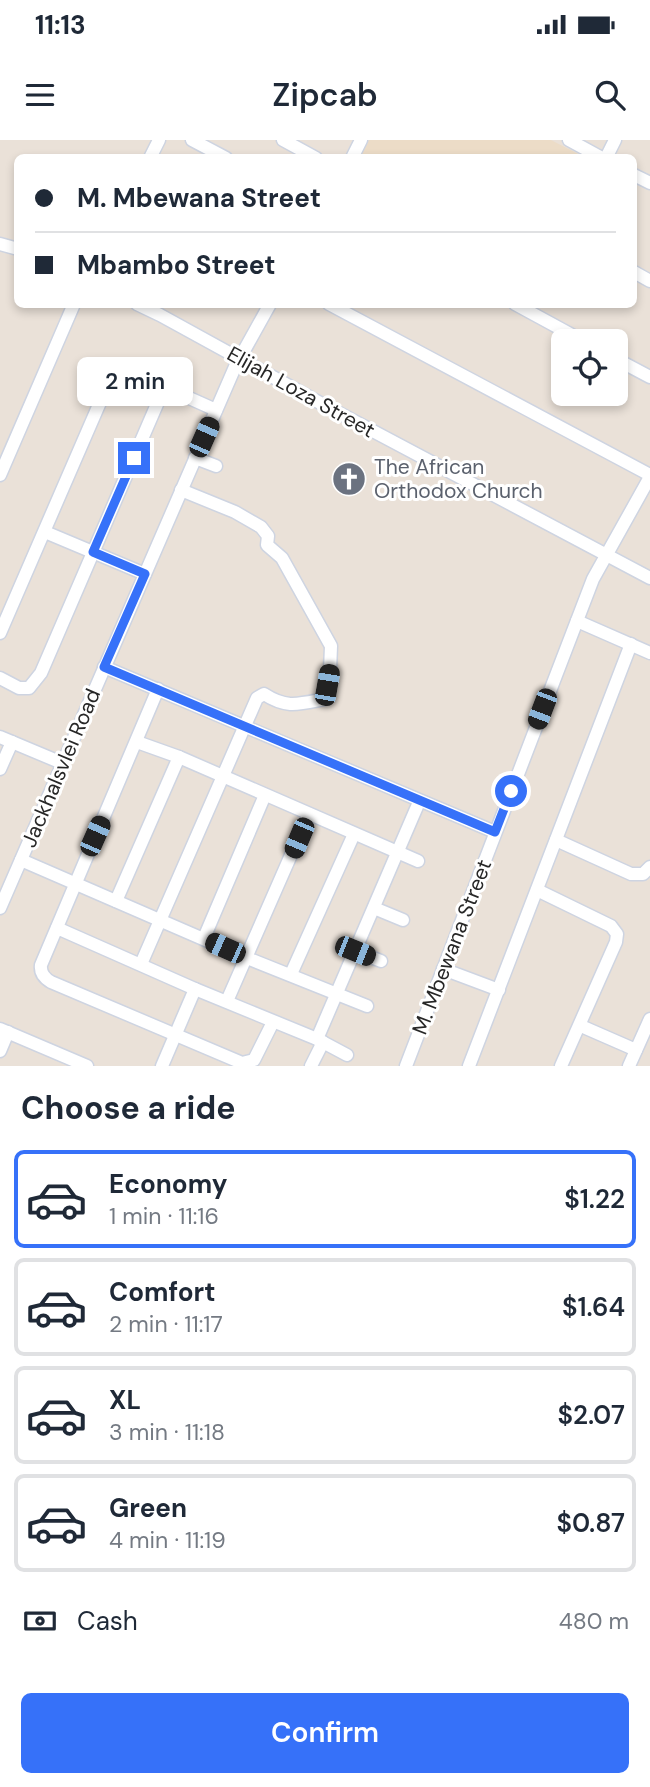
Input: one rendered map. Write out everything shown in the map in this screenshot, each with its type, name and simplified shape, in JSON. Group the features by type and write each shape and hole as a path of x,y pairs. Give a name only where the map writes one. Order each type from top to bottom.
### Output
{"street":[{"path":"192,140 218,154"},
{"path":"283,140 309,154"},
{"path":"569,140 596,154"},
{"path":"0,475 72,308"},
{"name":"Jackhalsvlei Road","path":"0,908 235,367 268,308"},
{"path":"336,308 650,476"},
{"path":"525,308 562,329"},
{"name":"Elijah Loza Street","path":"163,310 241,359 334,411 650,578"},
{"path":"628,365 650,377"},
{"path":"0,633 115,372 131,372 216,410"},
{"path":"0,678 19,688 29,688 41,673 164,388"},
{"path":"195,458 216,466"},
{"name":"M. Mbewana Street","path":"406,1066 593,579 650,476"},
{"path":"141,964 257,698 264,694 280,703 291,705 325,699 330,671 331,646 282,558 267,545 268,536 261,527 221,505 181,490"},
{"path":"45,531 145,574"},
{"path":"577,621 650,653"},
{"path":"468,1066 631,645"},
{"path":"104,667 495,832"},
{"path":"159,689 40,969 43,976 51,982 242,1063 254,1060 273,1022"},
{"path":"0,769 6,740 62,763"},
{"path":"137,742 179,757 418,861"},
{"path":"116,901 179,757"},
{"path":"204,938 265,795"},
{"path":"311,1066 336,993 419,802"},
{"path":"227,1001 309,814"},
{"path":"291,974 354,834"},
{"path":"556,840 631,874 643,874 650,867"},
{"path":"21,860 247,958 367,1006"},
{"path":"537,890 611,926 617,934 581,1026 561,1066"},
{"path":"374,908 403,920"},
{"path":"57,928 347,1054"},
{"path":"355,951 381,962"},
{"path":"443,969 499,990"},
{"path":"162,1066 195,989"},
{"path":"629,1066 650,1019"},
{"path":"581,1026 636,1050"},
{"path":"0,1051 4,1030 87,1066"}],"shaded area":[{"path":"369,140 551,140 578,154 362,154"}],"place":[{"name":"The African Orthodox Church","path":"349,479"}],"route":[{"path":"134,458 93,552 145,574 104,667 495,832 511,791"}]}
